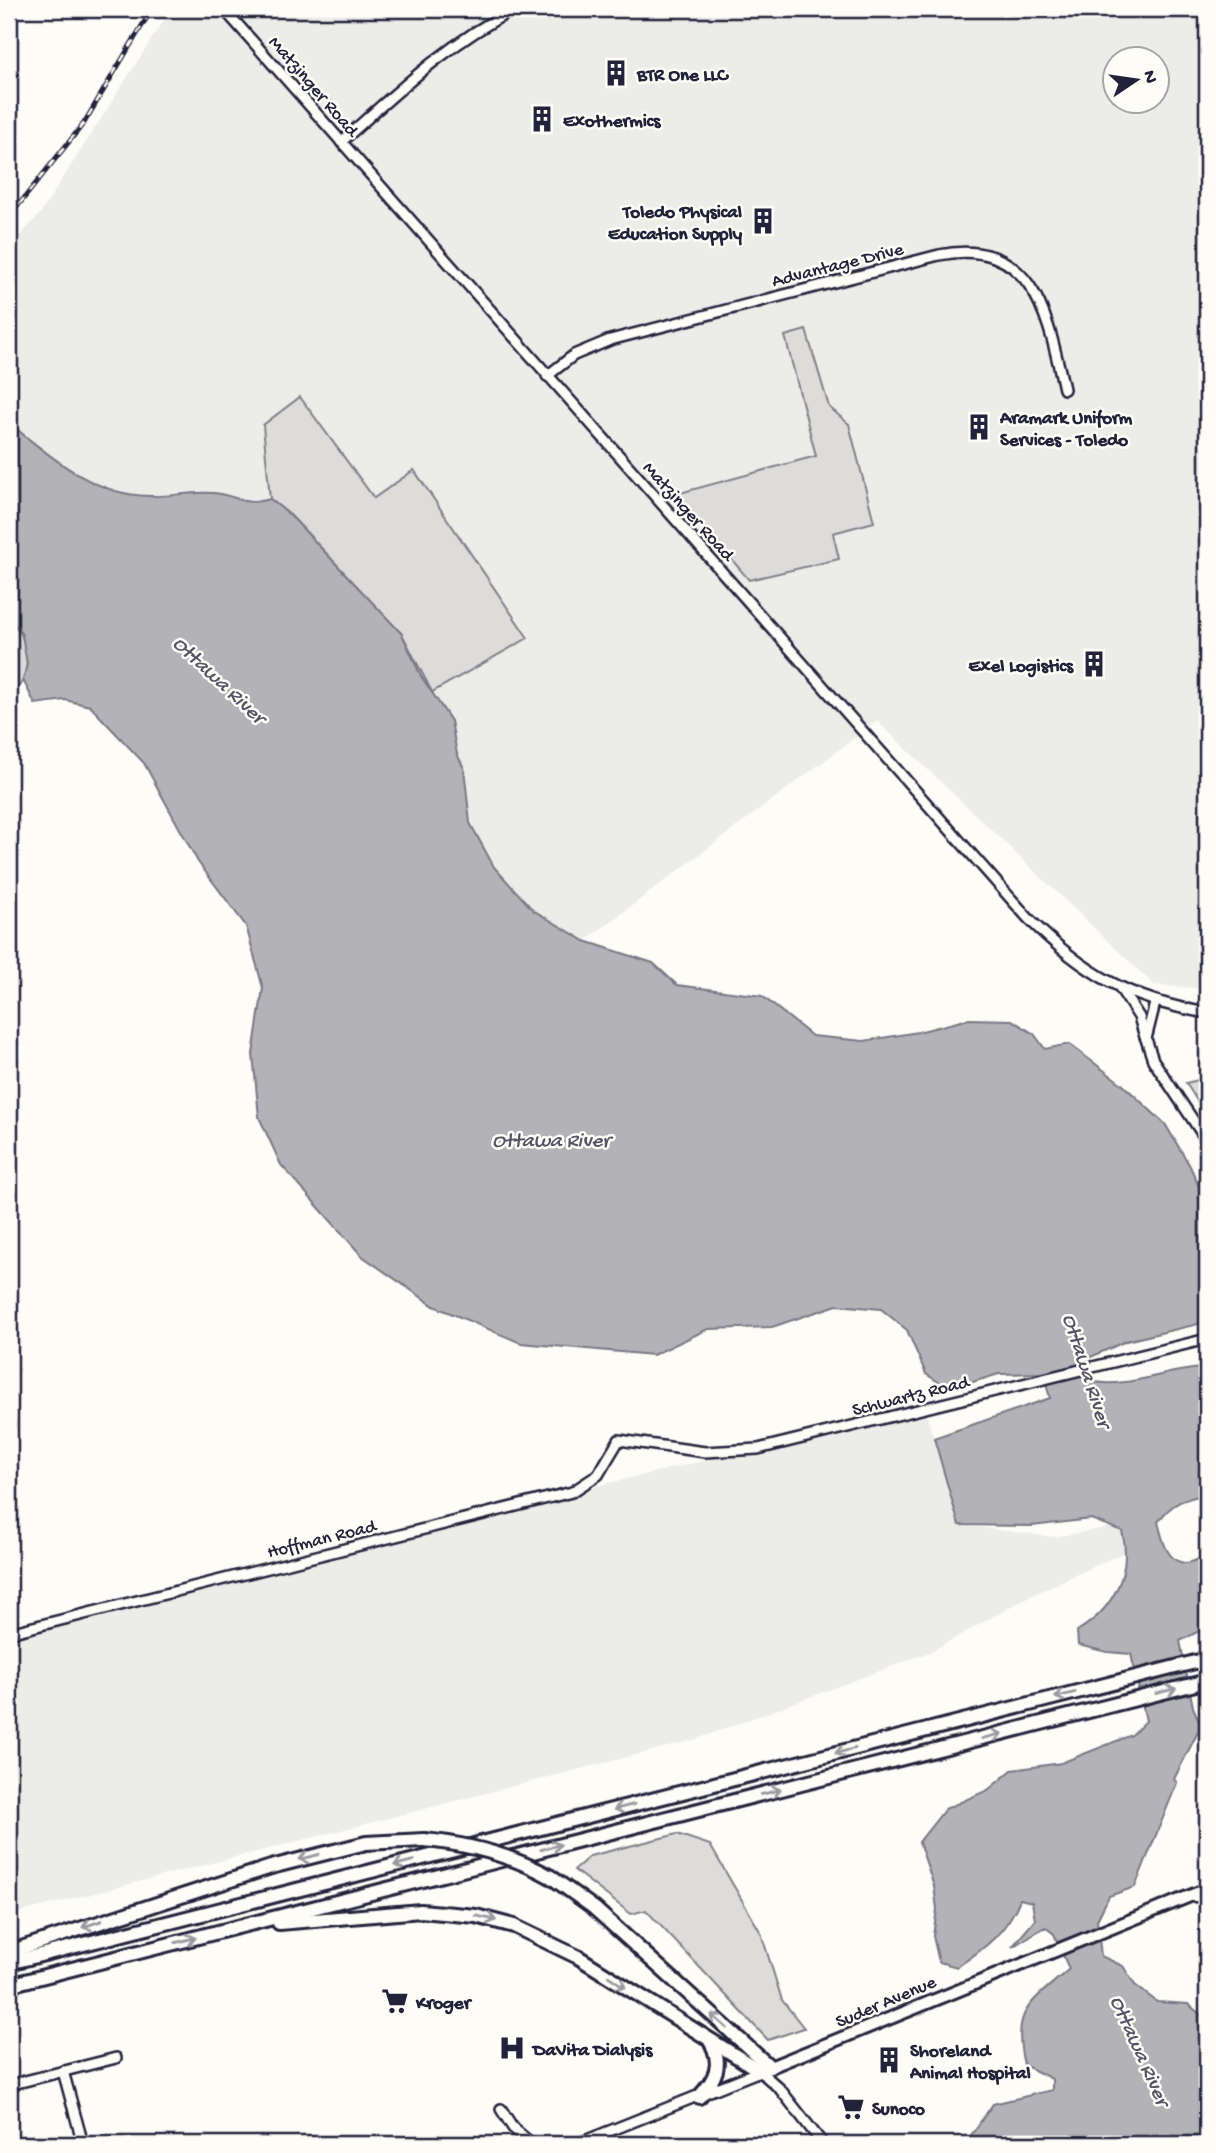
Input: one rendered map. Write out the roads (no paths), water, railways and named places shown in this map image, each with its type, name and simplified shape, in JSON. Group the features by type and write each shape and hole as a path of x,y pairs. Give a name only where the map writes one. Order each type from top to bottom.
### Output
{"highway":[{"path":"9,1963 1207,1658"},
{"path":"9,1985 1202,1682"},
{"path":"9,1952 271,1867 366,1843 424,1840 465,1845 503,1854 551,1877 594,1908 765,2069"},
{"path":"247,1925 421,1911 489,1919 526,1931 567,1951 710,2041 765,2069"},
{"path":"699,2097 716,2073 717,2057 710,2041"}],"main road":[{"path":"1191,1896 1207,1880"},
{"name":"Suder Avenue","path":"765,2069 1207,1889"}],"street":[{"name":"Matzinger Road","path":"224,9 1028,918 1062,953 1119,987 1156,1003 1207,1013"},
{"path":"341,142 441,52 480,26 515,9"},
{"name":"Advantage Drive","path":"547,376 574,355 610,340 931,257 962,253 1004,264 1017,271 1035,292 1047,317 1064,389"},
{"path":"1119,987 1139,1017 1153,1060 1207,1141"},
{"path":"1146,1039 1156,1003"},
{"name":"Schwartz Road","path":"619,1440 705,1452 758,1449 1207,1339"},
{"name":"Hoffman Road","path":"9,1633 572,1492 598,1475 619,1440"},
{"path":"1191,1896 1207,1898"},
{"path":"9,2085 116,2058"},
{"path":"765,2069 823,2144"},
{"name":"Suder Avenue","path":"577,2144 765,2069"},
{"path":"63,2071 82,2144"},
{"path":"502,2109 513,2128 531,2144"}],"water":[{"name":"Ottawa River","path":"9,423 56,460 90,481 109,489 149,496 205,493 222,494 252,502 270,499 291,516 402,634 421,676 451,721 457,754 464,768 470,823 494,867 533,910 585,941 653,963 677,985 762,996 812,1036 864,1041 918,1032 969,1019 1012,1020 1034,1034 1045,1049 1069,1044 1122,1084 1165,1124 1190,1166 1207,1205 1207,1322 1126,1341 1084,1360 1089,1381 1104,1383 1133,1381 1177,1371 1207,1368 1207,1494 1179,1502 1158,1522 1166,1548 1173,1558 1185,1563 1207,1556 1207,1627 1180,1641 1193,1707 1201,1726 1174,1779 1177,1783 1135,1887 1109,1896 1097,1920 1101,1956 1123,1966 1135,1985 1157,2002 1188,2004 1207,2020 1207,2144 965,2144 993,2104 1052,2090 1052,2079 1024,2065 1020,2031 1022,2019 1034,2000 1069,1969 1054,1934 1045,1927 1012,1947 1035,1920 1032,1902 1020,1899 1002,1930 977,1953 957,1967 939,1962 933,1936 937,1909 934,1886 919,1842 945,1809 988,1790 1012,1770 1061,1763 1132,1735 1146,1721 1131,1654 1078,1645 1077,1631 1101,1612 1117,1588 1125,1561 1122,1531 1091,1519 1032,1526 959,1525 934,1438 1050,1398 1043,1373 999,1374 950,1389 926,1374 907,1330 881,1309 837,1305 772,1327 708,1329 653,1355 521,1343 434,1306 362,1256 281,1165 259,1117 253,1054 263,988 246,926 198,862 144,763 90,706 65,700 35,704 23,680 27,664 22,635 9,616"}],"railway":[{"path":"9,14 15,9"},
{"path":"9,217 84,123 152,9"}],"place":[{"name":"BTR One LLC","path":"616,73"},
{"name":"Exothermics","path":"542,119"},
{"name":"Toledo Physical Education Supply","path":"763,221"},
{"name":"Aramark Uniform Services - Toledo","path":"979,427"},
{"name":"Exel Logistics","path":"1094,664"},
{"name":"Kroger","path":"395,2001"},
{"name":"DaVita Dialysis","path":"512,2048"},
{"name":"Shoreland Animal Hospital","path":"889,2060"},
{"name":"Sunoco","path":"851,2107"}]}
